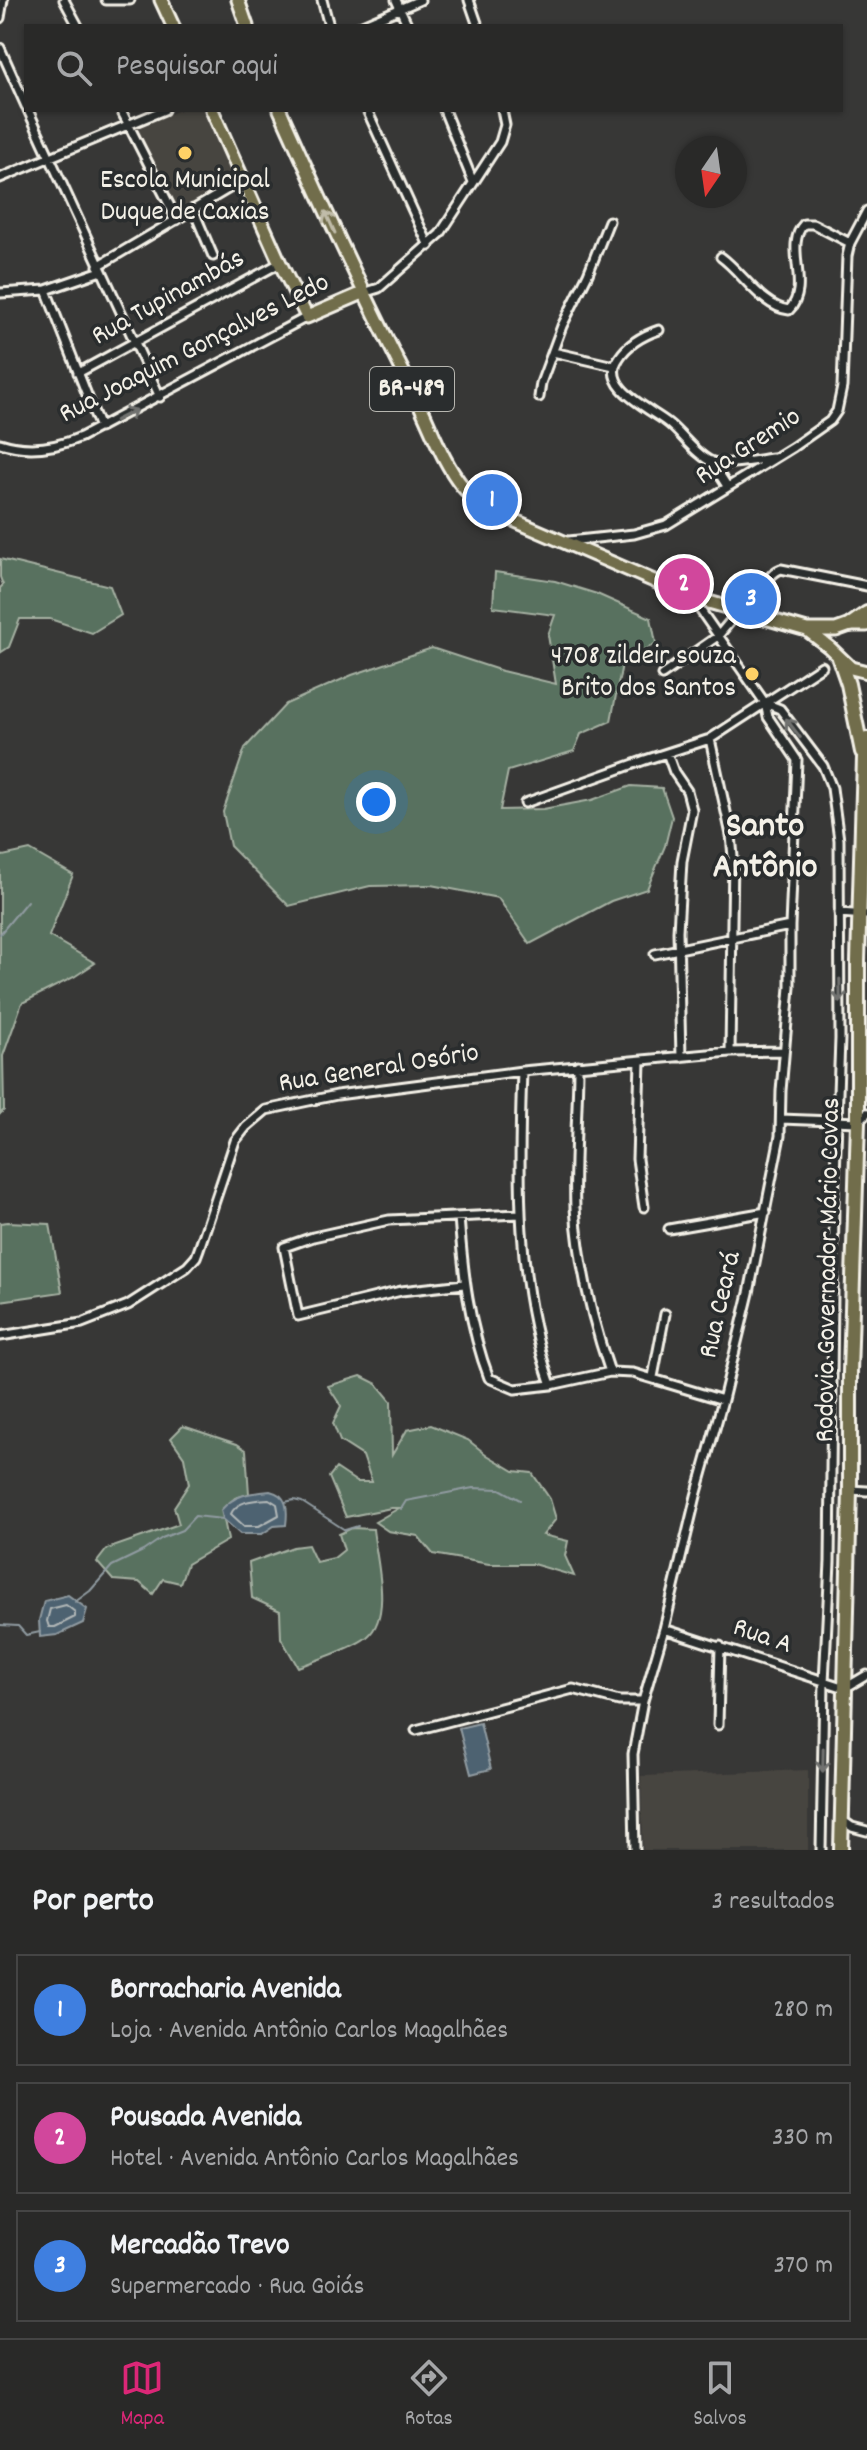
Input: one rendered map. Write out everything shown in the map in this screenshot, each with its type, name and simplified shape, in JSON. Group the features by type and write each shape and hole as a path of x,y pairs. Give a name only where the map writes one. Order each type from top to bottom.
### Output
{"highway":[{"name":"BR-489","path":"850,625 867,613"},
{"name":"BR-489","path":"839,658 848,684 864,758"},
{"name":"Rodovia Governador Mário Covas","path":"841,1850 850,1435 862,1118 864,758 867,739"}],"main road":[{"path":"161,0 172,24"},
{"path":"238,0 246,24"},
{"path":"213,112 307,317"},
{"name":"BR-489","path":"281,112 363,293 446,462 469,495 493,511 691,597 807,630 836,630 850,625 867,625"},
{"name":"Rua Joaquim Gonçalves Ledo","path":"307,317 363,293"},
{"name":"BR-489","path":"807,630 851,668 867,672"},
{"path":"829,647 836,630"}],"street":[{"path":"0,18 3,0"},
{"path":"64,0 77,24"},
{"path":"106,0 130,0"},
{"path":"322,0 328,24"},
{"path":"396,0 407,24"},
{"path":"365,24 420,0"},
{"path":"469,0 477,24"},
{"path":"0,48 24,101"},
{"path":"29,112 160,397"},
{"path":"122,112 177,220"},
{"path":"0,178 159,112"},
{"path":"368,112 429,246"},
{"path":"445,112 473,182"},
{"path":"363,293 379,288 440,234 500,142 505,125 502,112"},
{"path":"0,293 46,290 100,269 243,180"},
{"path":"193,209 213,256"},
{"path":"721,257 735,267 760,295 779,308 789,310 794,304 799,272 795,244 801,227 813,224 850,243 867,211"},
{"path":"539,397 541,383 562,326 588,274 609,221"},
{"name":"Rua Gremio","path":"563,542 652,530 683,517 830,421 837,411 842,387 845,272 850,243"},
{"name":"Rua Tupinambás","path":"78,373 280,263"},
{"path":"46,290 100,428"},
{"name":"Rua Joaquim Gonçalves Ledo","path":"0,443 20,448 64,444 160,397 307,317"},
{"path":"659,330 630,346 614,366 613,378 620,388 711,461 727,486"},
{"path":"553,352 614,366"},
{"path":"711,461 774,458"},
{"path":"753,615 770,577 774,571 781,569 867,586"},
{"path":"691,597 765,703 768,717 797,760 817,759"},
{"path":"662,675 718,636 739,611"},
{"path":"525,803 710,739 822,666"},
{"path":"765,703 780,709 827,774 835,804 839,840 840,1039 821,1850"},
{"path":"710,739 731,835 730,1052"},
{"path":"667,753 692,803 682,861 677,950 681,1057"},
{"name":"Rua Ceará","path":"635,1850 633,1754 643,1701 723,1400 776,1162 790,987 797,760"},
{"path":"839,913 863,914"},
{"path":"655,954 790,926"},
{"name":"Rua General Osório","path":"0,1336 82,1323 128,1305 187,1267 199,1249 235,1141 266,1110 337,1095 522,1071 730,1052 784,1051"},
{"path":"640,1061 637,1159 644,1207"},
{"path":"578,1065 575,1176 578,1238 593,1321 610,1372"},
{"path":"522,1071 518,1147 524,1263 535,1328 551,1385"},
{"path":"781,1119 838,1122 862,1118"},
{"path":"669,1229 766,1212"},
{"path":"464,1284 401,1291 298,1316 284,1247 313,1237 389,1220 520,1214"},
{"path":"459,1217 464,1284 489,1378 515,1389 551,1385 610,1372 633,1373 723,1400"},
{"path":"653,1377 665,1314"},
{"path":"831,1430 850,1435"},
{"path":"850,1490 867,1491"},
{"name":"Rua A","path":"664,1629 845,1688"},
{"path":"718,1725 720,1646"},
{"path":"845,1688 867,1675"},
{"path":"416,1730 573,1689 619,1701 643,1701"},
{"path":"842,1820 867,1831"}],"shaded area":[{"name":"Escola Municipal Duque de Caxias","path":"175,112 204,112 234,178 178,211 135,129"},
{"path":"808,1770 808,1850 643,1850 641,1776"}],"green space":[{"path":"0,559 110,586 121,615 92,633 50,619 20,619 9,647 0,653 0,588 3,585"},
{"path":"495,572 555,581 597,594 651,618 656,643 622,664 611,721 581,734 574,751 508,771 500,810 543,809 592,800 631,786 662,788 672,817 665,846 647,889 611,901 530,944 498,898 431,885 370,886 289,906 230,846 223,812 245,748 286,704 352,675 432,648 502,671 556,684 548,635 555,615 493,607"},
{"path":"30,850 73,875 49,936 95,963 22,1003 3,1056 4,1110 0,1114 0,853 3,856"},
{"path":"0,1223 50,1224 62,1292 0,1301"},
{"path":"361,1376 377,1384 391,1401 392,1455 407,1430 431,1425 468,1440 514,1471 532,1473 550,1499 556,1519 543,1535 568,1541 565,1556 574,1576 533,1564 489,1564 433,1554 418,1536 388,1531 375,1522 399,1508 346,1517 329,1477 336,1468 357,1482 372,1482 363,1456 340,1441 333,1423 341,1406 328,1386"},
{"path":"183,1426 237,1444 246,1450 249,1494 235,1498 222,1510 228,1540 187,1564 180,1583 163,1579 153,1594 139,1582 113,1580 97,1562 107,1549 179,1524 174,1507 189,1484 184,1457 171,1438"},
{"path":"352,1528 373,1529 381,1586 375,1628 352,1646 298,1667 281,1638 280,1611 252,1598 249,1563 293,1547 308,1545 316,1562 334,1558 344,1550 339,1534"}],"water":[{"path":"270,1491 284,1499 286,1525 274,1526 262,1534 240,1534 223,1519 221,1510 237,1497"},
{"path":"68,1595 87,1609 83,1623 57,1635 40,1637 39,1620 44,1601"},
{"path":"480,1723 491,1769 471,1774 459,1728"}],"waterway":[{"path":"0,934 27,901"},
{"path":"401,1509 406,1501 473,1488 500,1489 520,1500"},
{"path":"285,1502 302,1502 345,1530 358,1526"},
{"path":"75,1602 90,1591 112,1566 182,1530 195,1516 223,1519"},
{"path":"0,1625 18,1626 26,1635 40,1632"}],"place":[{"name":"Escola Municipal Duque de Caxias","path":"185,153"},
{"name":"Borracharia Avenida","path":"492,500"},
{"name":"Pousada Avenida","path":"684,584"},
{"name":"Mercadão Trevo","path":"751,599"},
{"name":"4708 zildeir souza Brito dos Santos","path":"752,674"}],"district":[{"name":"Santo Antônio","path":"765,848"}]}
